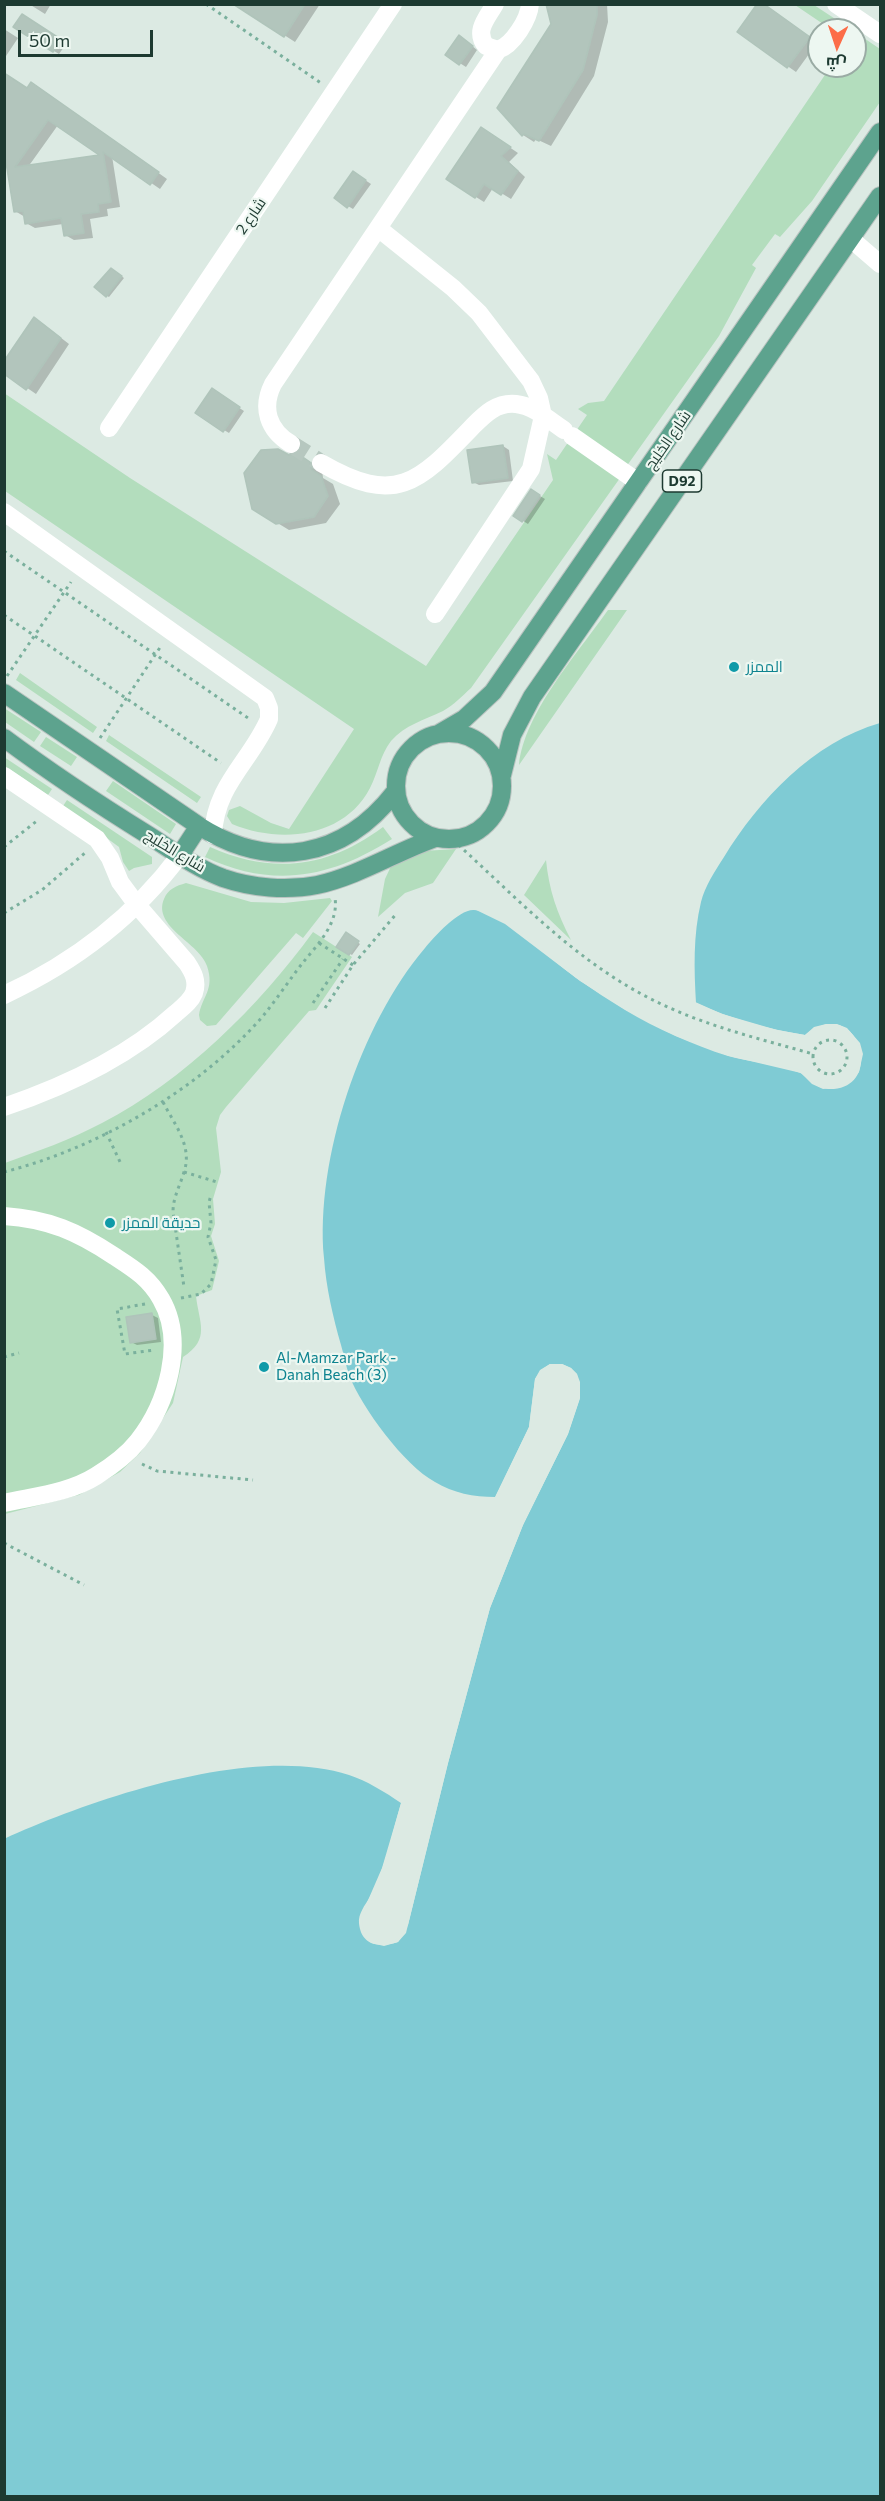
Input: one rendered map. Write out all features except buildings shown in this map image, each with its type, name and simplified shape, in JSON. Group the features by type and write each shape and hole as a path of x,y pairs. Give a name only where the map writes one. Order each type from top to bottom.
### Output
{"main road":[{"name":"شارع الخليج","path":"440,733 464,719 492,692 880,132"},
{"name":"D92","path":"502,775 512,735 532,697 880,196"},
{"path":"4,693 206,830 242,847 264,852 307,851 348,836 374,817 395,792"},
{"path":"440,733 467,736 479,742 489,751 502,775 503,790 492,818 482,829 468,836 444,839 423,833 408,821 398,805 395,792 399,766 406,754 415,744 440,733"},
{"name":"شارع الخليج","path":"4,738 69,786 202,869 246,884 292,888 338,879 395,853 444,839"},
{"path":"180,855 206,830"}],"street":[{"name":"شارع 2","path":"109,428 393,4"},
{"path":"495,4 481,28 480,35 486,46 498,50"},
{"path":"291,444 281,438 270,422 267,413 268,393 498,50 510,44 526,18 530,4"},
{"path":"836,4 880,34"},
{"path":"378,228 453,288 478,313 531,381 539,398 543,416 531,469 435,614"},
{"path":"851,239 880,264"},
{"path":"321,463 357,482 385,486 400,484 436,465 487,412 500,406 515,404 529,407 638,482"},
{"path":"4,512 265,698 270,708 265,729 222,793 206,830"},
{"path":"4,776 97,839 110,858 120,882 193,972 194,992 189,1002 165,1024 103,1064 53,1089 4,1107"},
{"path":"4,995 74,958 108,933 160,883 180,855"},
{"path":"4,1216 50,1223 82,1236 134,1268 146,1278 162,1301 172,1335 169,1374 160,1403 154,1417 138,1441 94,1477 68,1489 4,1503"}],"path":[{"path":"206,4 334,92"},
{"path":"4,551 265,729"},
{"path":"4,680 82,566"},
{"path":"4,615 236,772"},
{"path":"91,752 172,630"},
{"path":"4,913 62,875 97,839"},
{"path":"444,839 564,941 618,981 648,998 710,1025 813,1054"},
{"path":"4,1172 60,1154 163,1102 237,1042 262,1016 319,942 335,914 334,891 338,879"},
{"path":"325,1008 353,965 397,913"},
{"path":"319,942 353,965"},
{"path":"313,1003 343,959"},
{"path":"833,1040 844,1047 847,1060 840,1071 827,1074 816,1067 813,1054 820,1042 833,1040"},
{"path":"163,1102 186,1147 184,1172 173,1202 184,1287"},
{"path":"106,1132 121,1164"},
{"path":"184,1172 217,1182"},
{"path":"4,1357 19,1353"},
{"path":"126,1453 158,1471 253,1480"},
{"path":"4,1543 84,1585"}],"green space":[{"path":"795,5 814,5 834,18 814,18"},
{"path":"867,40 880,49 880,102 812,201 780,237 775,234 752,265 756,268 719,336 626,467 574,434 587,415 578,409 588,403 604,401 823,78 867,78"},
{"path":"4,393 130,478 426,666 553,480 547,454 556,460 569,441 620,478 471,688 447,709 409,727 391,741 384,752 370,788 359,805 344,818 328,827 290,835 270,834 232,824 227,816 229,810 240,806 271,823 289,829 354,729 5,491"},
{"path":"608,610 627,610 519,765 523,745 541,704"},
{"path":"20,673 97,727 93,733 16,680"},
{"path":"4,708 41,732 34,742 5,722"},
{"path":"109,735 201,797 197,803 106,741"},
{"path":"46,737 77,757 71,766 40,746"},
{"path":"4,757 52,789 48,795 5,766"},
{"path":"113,781 176,824 170,834 106,791"},
{"path":"67,800 152,857 152,864 129,871 123,862 119,847 63,806"},
{"path":"383,827 392,839 346,863 301,875 278,876 254,873 205,857 210,847 233,856 256,861 278,864 300,863 321,859 342,851"},
{"path":"456,849 433,883 405,893 378,917 385,879 393,862 423,851"},
{"path":"546,860 554,901 571,940 524,895"},
{"path":"186,883 251,902 284,903 330,898 332,901 303,938 296,933 216,1025 207,1026 200,1020 199,1015 210,981 207,966 196,950 170,926 162,909 164,899 170,890"},
{"name":"حديقة الممزر","path":"313,932 352,957 316,1010 309,1011 220,1115 216,1128 221,1172 213,1199 215,1224 211,1236 219,1261 212,1290 196,1296 201,1322 200,1337 192,1350 183,1357 173,1403 140,1453 120,1472 79,1495 5,1514 5,1163 90,1129 162,1086 191,1064 244,1014 292,960"}],"water":[{"path":"880,723 880,2496 5,2496 4,1839 82,1807 174,1780 221,1771 267,1766 310,1767 349,1775 376,1787 401,1803 380,1875 359,1920 363,1937 367,1941 378,1945 398,1942 408,1925 448,1763 490,1608 523,1525 568,1434 580,1398 577,1374 571,1368 562,1364 550,1364 540,1370 535,1379 529,1427 495,1497 487,1497 464,1494 449,1489 423,1474 410,1463 385,1434 355,1388 347,1368 328,1291 323,1219 327,1178 335,1136 347,1094 381,1014 402,979 429,943 454,919 474,910 485,912 498,919 527,938 595,991 637,1017 675,1036 728,1056 797,1072 823,1088 834,1089 850,1084 858,1073 861,1059 858,1045 851,1033 839,1025 824,1025 805,1035 750,1023 696,1003 695,940 698,914 708,884 738,836 771,795 810,759 832,744"}],"pier":[{"path":"470,907 479,907 507,921 582,979 627,1008 677,1034 730,1054 802,1070 814,1082 833,1086 851,1078 859,1064 858,1045 846,1031 836,1027 826,1027 816,1030 806,1038 776,1033 721,1017 695,1005 693,1001 722,1014 777,1030 805,1035 814,1027 837,1024 847,1028 860,1043 863,1054 859,1072 844,1086 823,1089 812,1084 801,1073 729,1056 676,1036 626,1010 580,981 505,924"},
{"path":"550,1364 562,1364 577,1374 580,1382 580,1398 568,1434 523,1525 490,1608 448,1763 406,1933 398,1942 384,1946 371,1943 362,1933 359,1921 382,1868 402,1800 404,1804 385,1869 362,1921 364,1932 372,1940 384,1943 396,1939 403,1932 445,1762 487,1607 520,1524 565,1433 577,1398 577,1382 569,1370 551,1367 543,1372 535,1390 531,1428 498,1499 494,1500 529,1427 535,1379 541,1370"}],"tunnel":[{"path":"291,444 321,463"}],"place":[{"name":"الممزر","path":"734,667"},
{"name":"حديقة الممزر","path":"110,1223"},
{"name":"Al-Mamzar Park - Danah Beach (3)","path":"264,1367"}]}
